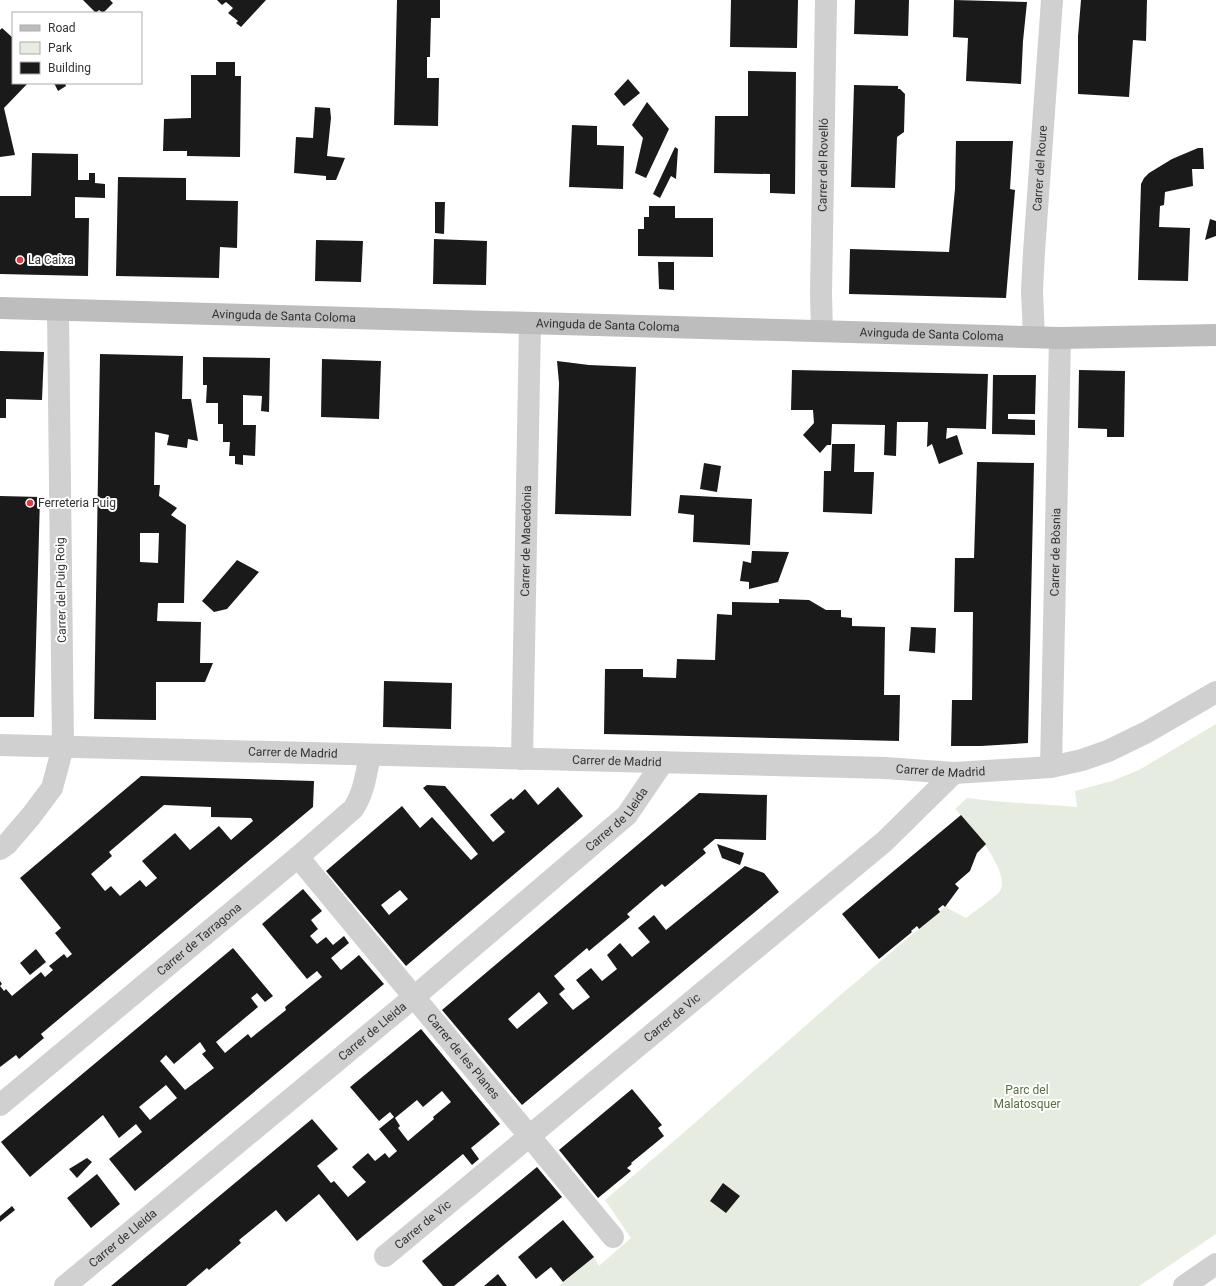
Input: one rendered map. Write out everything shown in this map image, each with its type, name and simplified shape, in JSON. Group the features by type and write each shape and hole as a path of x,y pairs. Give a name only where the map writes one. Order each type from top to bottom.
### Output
{"main road":[{"name":"Avinguda de Santa Coloma","path":"0,308 1060,338 1216,335"}],"street":[{"name":"Carrer del Rovelló","path":"822,331 821,294 826,0"},
{"name":"Carrer del Roure","path":"1034,337 1032,291 1034,252 1052,0"},
{"name":"Carrer del Puig Roig","path":"0,850 31,816 52,788 63,747 58,310"},
{"name":"Carrer de Macedònia","path":"522,759 530,323"},
{"name":"Carrer de Bòsnia","path":"1051,767 1060,338"},
{"name":"Carrer de Madrid","path":"0,745 885,768 954,773 1051,767 1082,760 1108,751 1147,732 1216,692"},
{"name":"Carrer de Tarragona","path":"0,1105 298,857 353,809 359,801 364,786 370,755"},
{"name":"Carrer de Lleida","path":"65,1286 414,997 627,815 663,762"},
{"name":"Carrer de Vic","path":"385,1256 885,841 954,773"},
{"name":"Carrer de les Planes","path":"298,857 613,1237"},
{"path":"1184,1286 1216,1264"}],"green space":[{"name":"Parc del Malatosquer","path":"1216,724 1216,1234 1139,1286 559,1286 594,1257 599,1266 631,1238 605,1200 845,991 945,907 966,918 998,894 1002,883 1000,872 994,860 978,836 955,809 967,798 1077,807 1075,791 1112,781 1139,770"}],"building":[{"path":"83,0 110,0 113,3 104,12 99,10 95,12"},
{"path":"217,0 266,0 241,27 236,23 238,21 228,13 233,8 226,2 222,5"},
{"path":"397,0 440,0 440,18 431,18 430,57 427,57 427,78 439,78 438,126 394,125"},
{"path":"731,0 798,0 797,48 730,47"},
{"path":"855,0 909,0 908,36 854,34"},
{"path":"954,0 1027,2 1021,84 966,81 968,38 953,37"},
{"path":"1081,0 1147,0 1146,41 1133,40 1129,97 1078,94 1078,36"},
{"path":"2,28 12,37 12,84 27,84 4,108 15,155 0,157 0,30"},
{"path":"216,62 235,62 235,76 241,76 240,157 187,156 187,151 163,151 164,119 191,118 191,75 216,75"},
{"path":"748,71 796,72 795,194 770,193 770,174 714,173 715,116 748,116"},
{"path":"628,79 640,93 624,106 614,94"},
{"path":"54,84 65,84 66,86 58,91"},
{"path":"854,85 898,86 898,89 905,94 904,132 897,137 895,188 851,187"},
{"path":"647,102 669,129 646,178 635,173 643,138 632,125"},
{"path":"315,107 330,108 331,118 327,156 345,158 336,180 326,180 326,176 294,173 296,137 313,138"},
{"path":"572,125 597,126 597,145 624,146 623,189 569,187"},
{"path":"956,141 1013,141 1010,189 1015,190 1006,298 849,294 850,249 949,252 955,189"},
{"path":"675,147 678,149 676,179 671,176 660,198 653,194"},
{"path":"1198,148 1203,148 1204,169 1192,169 1193,186 1165,192 1164,205 1160,206 1159,227 1190,228 1188,281 1138,280 1141,184 1149,173 1172,159"},
{"path":"32,153 78,154 78,180 89,180 89,173 95,173 95,183 105,184 105,198 75,197 75,218 89,218 88,276 0,274 0,196 31,196"},
{"path":"118,177 186,178 186,200 238,201 237,248 220,247 219,278 116,276"},
{"path":"435,202 445,202 444,234 435,233"},
{"path":"649,206 675,206 675,218 713,218 713,257 638,256 638,229 644,229 644,217 649,217"},
{"path":"1210,219 1216,221 1216,236 1205,240"},
{"path":"434,239 487,241 486,285 433,284"},
{"path":"316,240 363,241 361,282 315,281"},
{"path":"658,262 674,262 674,290 659,289"},
{"path":"0,351 44,352 42,400 6,399 6,418 0,418"},
{"path":"100,354 183,356 182,399 191,399 198,441 188,439 187,448 167,445 169,435 155,432 154,485 160,485 159,496 177,508 171,515 186,525 184,603 158,603 157,621 201,622 200,663 213,663 205,682 156,682 156,720 94,719","holes":["140,533 159,533 158,563 140,562"]},
{"path":"203,357 270,358 269,412 261,411 262,396 243,395 243,425 256,425 255,456 243,455 243,465 235,464 235,456 229,456 230,442 223,442 223,424 218,424 218,403 206,403 207,385 203,385"},
{"path":"322,359 381,361 379,419 321,417"},
{"path":"557,361 589,365 636,367 631,516 555,514 559,383"},
{"path":"792,370 988,374 986,429 947,428 946,439 957,435 963,454 939,464 932,444 927,447 928,422 897,422 896,456 884,455 885,425 832,424 831,445 827,445 820,453 803,435 814,423 813,410 791,410"},
{"path":"1079,370 1125,371 1124,437 1107,437 1107,429 1078,428"},
{"path":"993,375 1036,375 1035,414 1008,414 1008,419 1035,420 1035,435 992,434"},
{"path":"832,444 855,444 854,472 874,472 872,514 823,512 824,471 831,471"},
{"path":"977,462 1034,463 1028,743 951,746 952,700 972,700 973,612 954,612 955,558 974,558"},
{"path":"704,463 721,466 717,492 700,489"},
{"path":"680,495 752,499 750,545 693,542 694,515 678,513"},
{"path":"0,496 40,497 34,717 0,717"},
{"path":"752,551 789,552 778,582 749,589 749,582 740,581 743,561 751,563"},
{"path":"237,560 259,572 227,609 214,612 202,601"},
{"path":"779,599 809,600 826,610 841,610 841,617 852,618 852,626 885,627 884,695 900,695 899,741 604,734 605,669 643,669 643,677 676,678 677,659 715,660 717,614 732,615 732,602 779,603"},
{"path":"911,627 936,628 935,653 909,651"},
{"path":"384,681 452,683 451,729 383,727"},
{"path":"141,776 314,781 313,807 41,1034 44,1038 19,1059 16,1055 0,1067 0,986 4,991 6,989 12,996 41,972 45,977 53,970 49,966 64,954 67,958 72,954 55,933 61,928 20,878","holes":["164,805 211,807 211,817 251,818 253,821 231,840 219,826 190,850 175,833 142,861 157,878 146,887 140,880 120,896 111,886 105,891 91,874 112,856 109,852"]},
{"path":"427,785 445,786 493,842 505,832 490,815 511,798 513,800 525,789 538,805 558,787 583,816 406,966 326,871 402,806 420,828 432,817 471,860 478,854 423,788","holes":["400,890 408,899 389,915 381,905"]},
{"path":"699,793 767,795 766,840 715,839 703,849 706,853 665,887 662,884 627,914 630,917 589,951 587,948 554,976 565,989 559,994 573,1010 590,997 576,980 591,968 602,981 617,969 607,955 620,943 632,957 650,942 638,928 654,915 666,930 745,866 764,873 779,892 522,1105 442,1010","holes":["539,992 548,1003 517,1029 508,1019"]},
{"path":"961,815 986,844 977,853 970,871 955,884 959,888 945,907 943,905 938,909 940,912 919,929 917,926 911,931 912,932 879,959 842,914"},
{"path":"717,844 744,853 740,865 722,858"},
{"path":"303,889 322,911 311,920 318,929 310,936 317,944 326,937 333,945 344,936 349,943 331,958 341,970 359,955 384,984 135,1191 109,1159 142,1132 136,1124 119,1138 103,1115 30,1177 1,1142 233,948 273,996 265,1002 257,993 251,998 258,1007 216,1042 225,1053 248,1034 251,1038 286,1010 285,1007 322,977 317,971 307,979 262,924","holes":["200,1042 206,1051 202,1054 214,1068 185,1090 160,1061 166,1055 174,1064","166,1085 177,1098 150,1120 139,1107"]},
{"path":"36,949 46,962 30,975 20,963"},
{"path":"421,1029 500,1124 471,1148 479,1159 472,1165 463,1154 357,1241 319,1194 286,1222 276,1210 239,1240 241,1243 209,1270 207,1268 186,1286 111,1286 312,1119 338,1149 317,1166 331,1183 334,1181 348,1197 366,1182 352,1167 368,1153 375,1161 385,1153 389,1158 397,1151 379,1129 394,1117 390,1112 379,1121 350,1087","holes":["442,1091 451,1102 408,1141 398,1128 400,1126 395,1118 417,1100 423,1107"]},
{"path":"632,1089 662,1125 658,1128 664,1136 631,1163 632,1164 627,1168 631,1171 598,1198 559,1150"},
{"path":"87,1158 92,1162 77,1178 69,1169"},
{"path":"537,1167 562,1197 454,1286 443,1286 422,1261"},
{"path":"97,1174 120,1204 91,1228 67,1198"},
{"path":"723,1183 740,1196 726,1213 710,1201"},
{"path":"12,1206 15,1210 0,1222 0,1216"},
{"path":"563,1220 594,1257 563,1282 551,1267 536,1279 518,1257"},
{"path":"498,1274 507,1286 484,1286"}],"place":[{"name":"La Caixa","path":"20,260"},
{"name":"Ferreteria Puig","path":"30,503"}]}
